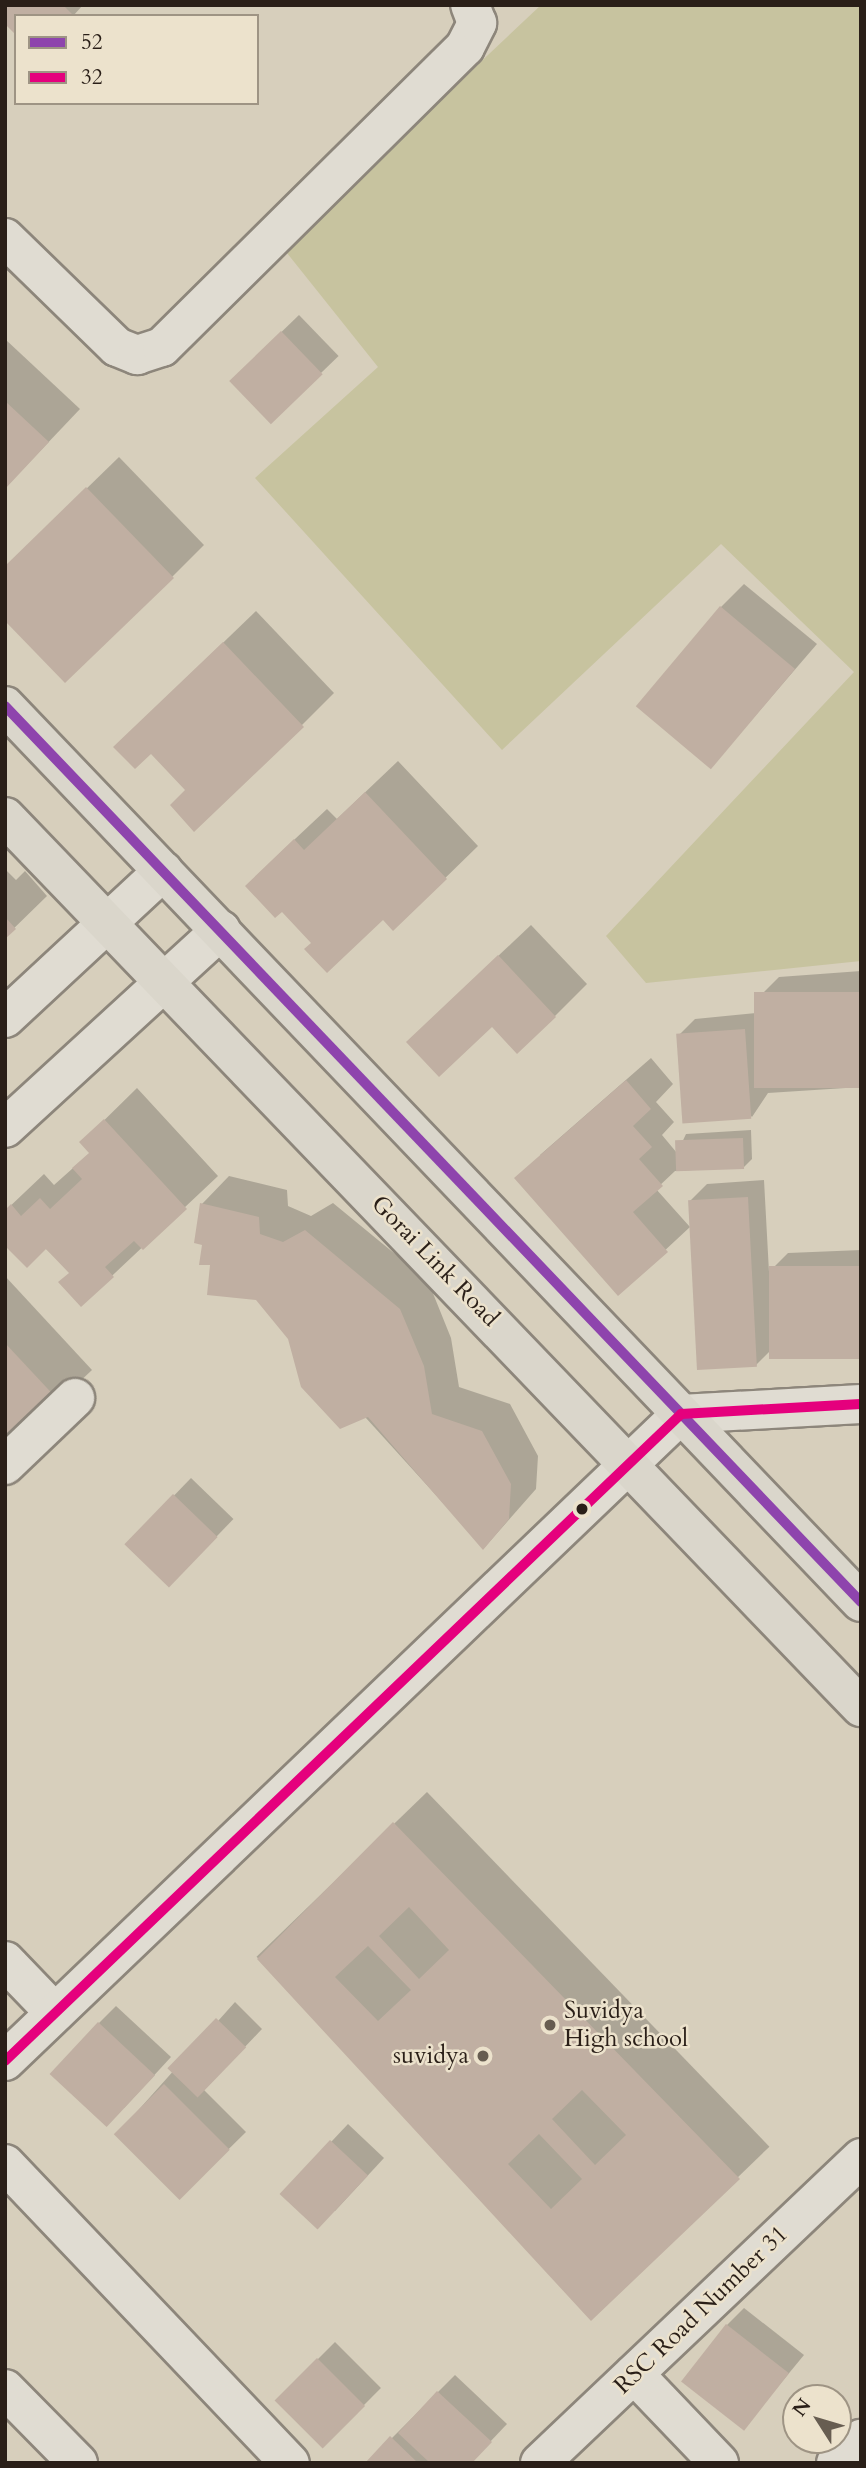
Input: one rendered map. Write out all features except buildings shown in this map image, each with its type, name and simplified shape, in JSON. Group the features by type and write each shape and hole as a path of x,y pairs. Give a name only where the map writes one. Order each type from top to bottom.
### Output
{"main road":[{"path":"5,706 861,1602"},
{"name":"Gorai Link Road","path":"5,817 861,1707"}],"street":[{"path":"5,238 117,347 137,355 162,347 465,47 477,23 470,5"},
{"path":"5,1018 163,871"},
{"path":"5,1128 161,982 221,930"},
{"path":"5,1465 75,1398"},
{"path":"5,2060 681,1414 861,1404"},
{"path":"5,1961 55,2013"},
{"name":"RSC Road Number 31","path":"540,2463 861,2158"},
{"path":"5,2164 290,2463"},
{"path":"634,2374 719,2463"},
{"path":"5,2389 78,2463"},
{"path":"836,2463 861,2439"}],"shaded area":[{"path":"541,5 861,5 861,961 646,983 606,936 854,672 721,544 502,750 255,478 378,367 283,248"}],"transit line":[{"name":"52","path":"5,706 861,1602"},
{"name":"32","path":"5,2061 681,1414 861,1404"}],"place":[{"name":"Suvidya High school","path":"550,2025"},
{"name":"suvidya","path":"483,2056"}]}
